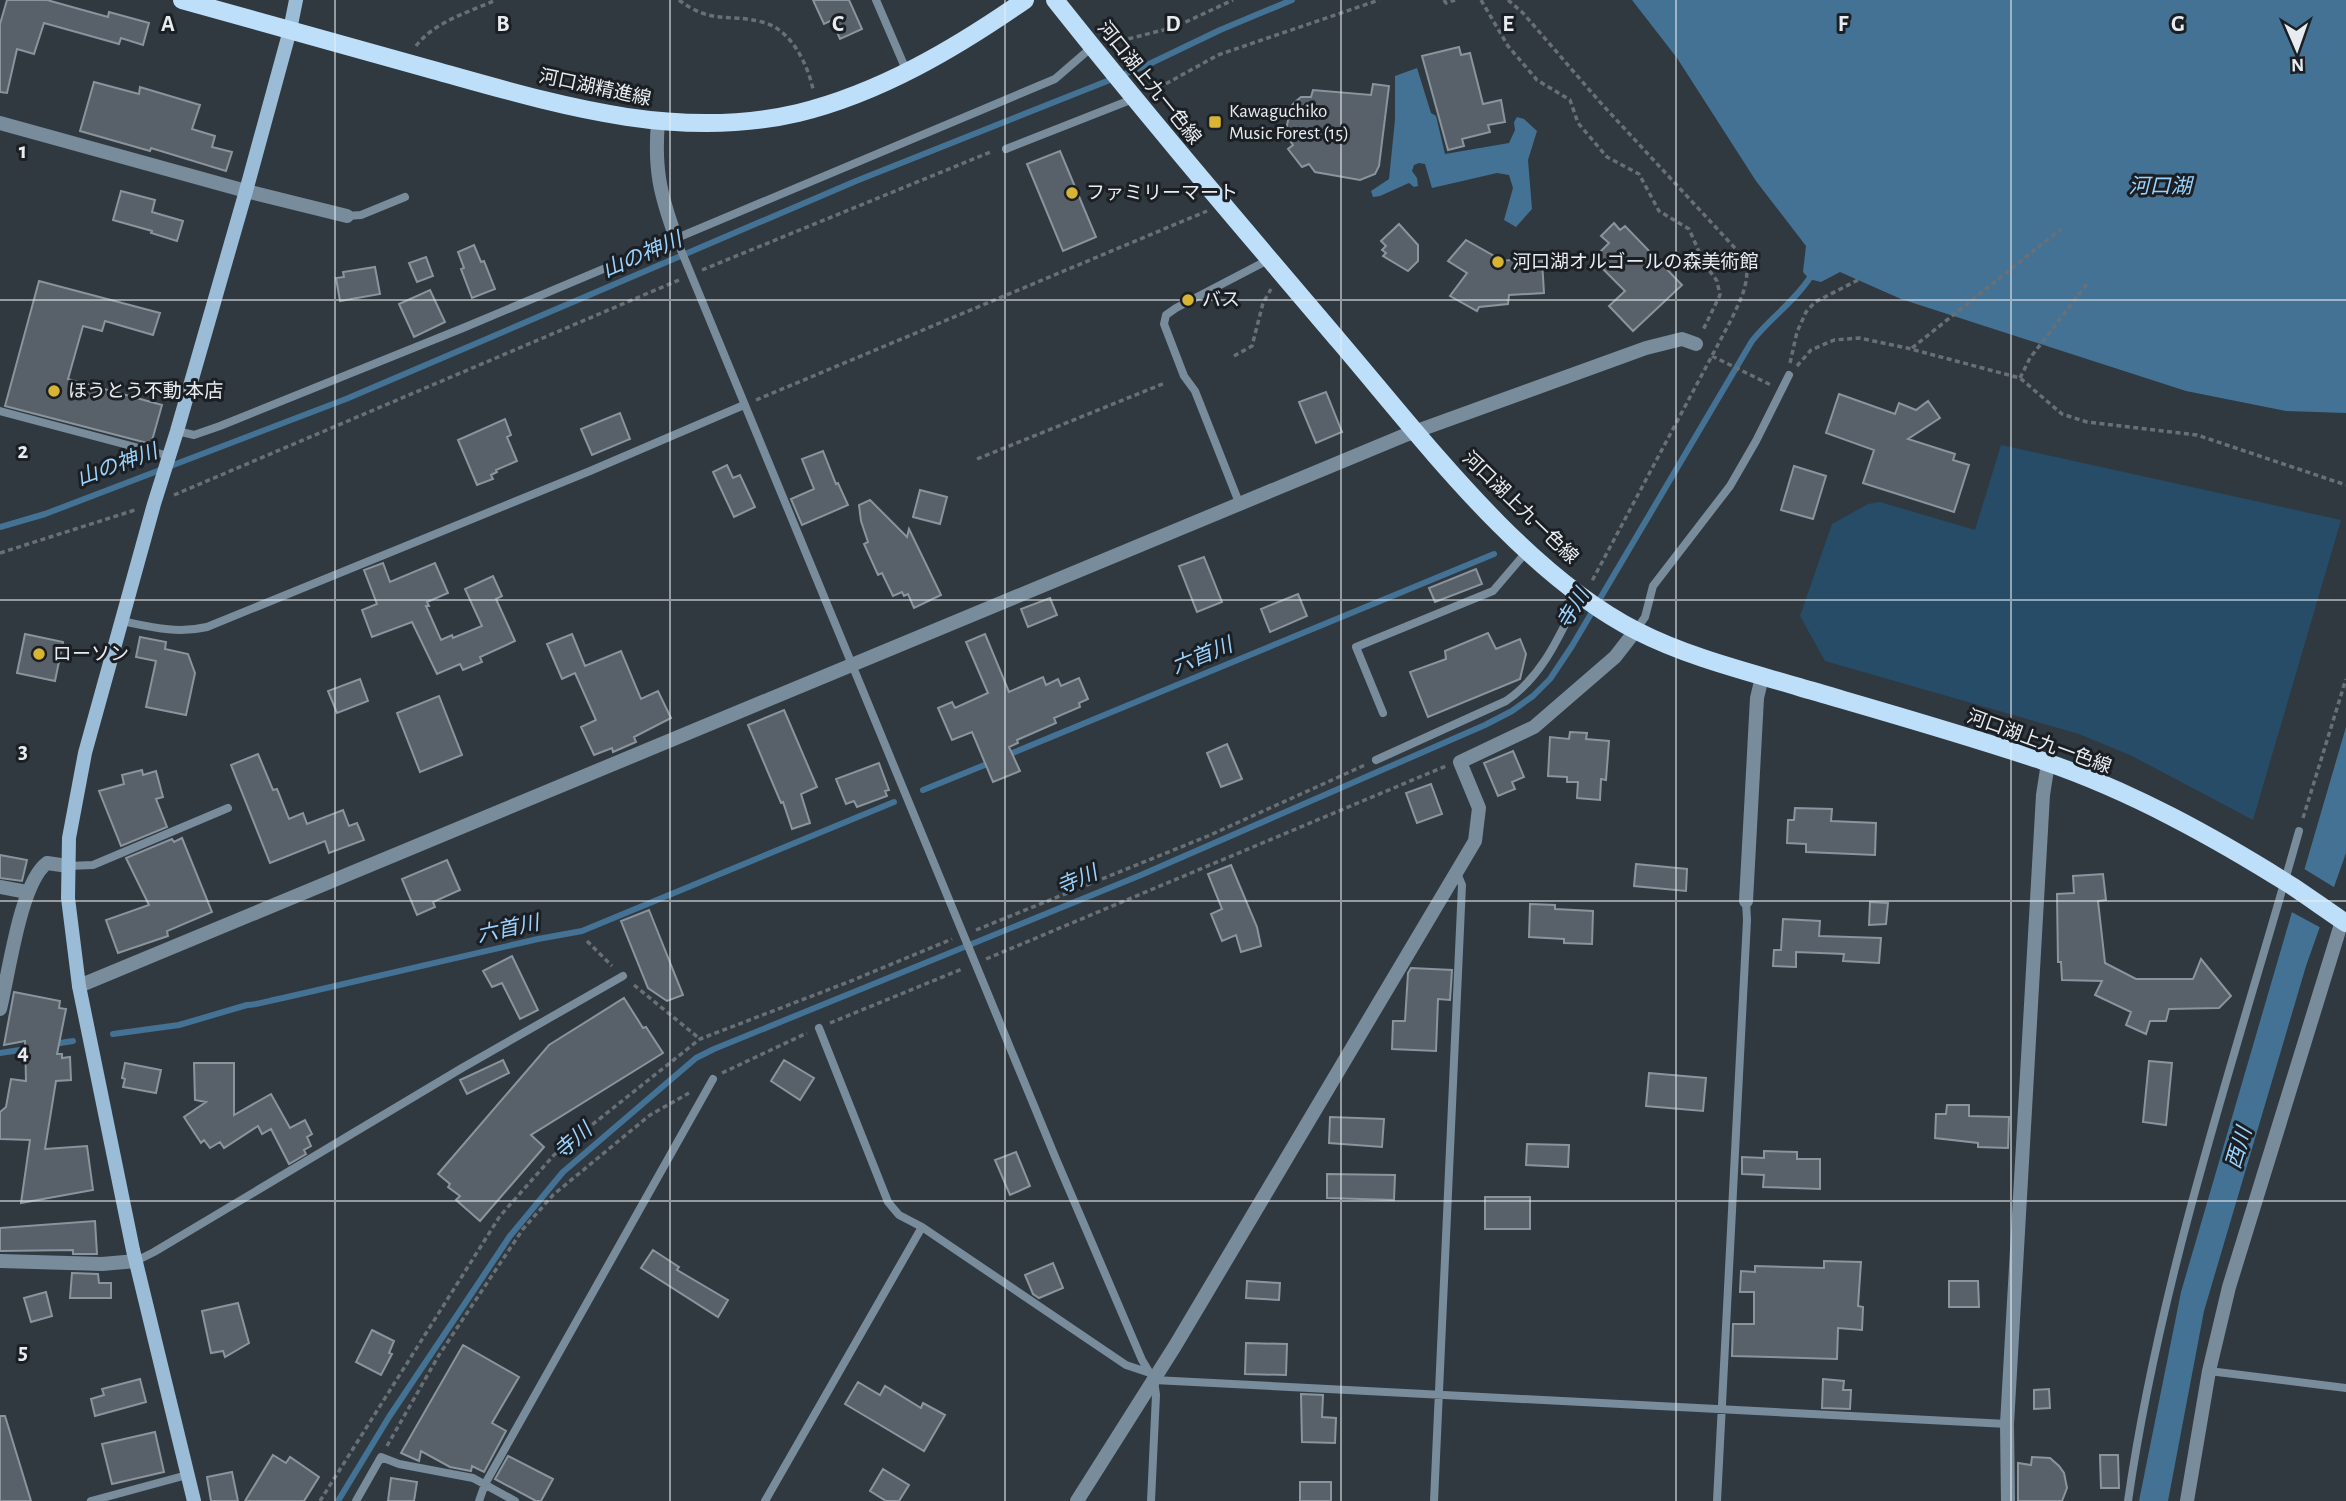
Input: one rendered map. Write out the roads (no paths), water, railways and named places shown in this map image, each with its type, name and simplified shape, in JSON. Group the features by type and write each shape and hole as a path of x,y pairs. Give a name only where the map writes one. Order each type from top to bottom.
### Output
{"main road":[{"name":"河口湖精進線","path":"182,0 405,63 591,111 658,122 763,119 812,109 862,93 963,41 1025,0"},
{"name":"河口湖上九一色線","path":"1055,0 1101,50 1222,204 1466,488 1528,550 1628,626 1691,653 1762,677 2048,763 2182,821 2342,917"}],"street":[{"path":"194,1501 136,1261 79,986 70,924 68,866 74,806 85,753 155,500 246,191 296,0"},
{"path":"658,122 656,167 659,187 677,241"},
{"path":"0,123 347,216"},
{"path":"79,986 1415,431 1646,348 1682,339 1696,344"},
{"path":"1077,1501 1475,841 1479,808 1460,762 1534,727 1615,657 1628,626"},
{"path":"1746,901 1757,698 1762,677"},
{"path":"2008,1501 2007,1424 2043,795 2048,763"},
{"path":"0,1009 27,892 41,868 47,863 68,866"},
{"path":"0,887 27,892"},
{"path":"2187,1501 2209,1371 2229,1287 2342,917"},
{"path":"0,1261 102,1264 136,1261"}],"lane":[{"path":"876,0 907,72"},
{"path":"177,431 194,435 220,426 677,241 1055,79 1101,50"},
{"path":"1006,149 1136,94"},
{"path":"347,216 360,215 405,197"},
{"path":"677,241 1056,1159 1151,1376 1156,1395 1151,1501"},
{"path":"1240,505 1195,391 1184,376 1164,324 1166,315 1176,308 1270,259"},
{"path":"1628,626 1645,617 1653,586 1730,486 1788,379"},
{"path":"122,621 175,631 207,627 590,471 744,405"},
{"path":"0,411 169,456"},
{"path":"1383,713 1356,647 1493,591 1528,550"},
{"path":"1376,760 1506,701 1522,690 1537,673 1586,592"},
{"path":"68,866 93,865 228,808"},
{"path":"2128,1501 2138,1433 2163,1317 2204,1161 2289,884 2300,831"},
{"path":"1434,1501 1462,885 1457,873"},
{"path":"1717,1501 1746,901"},
{"path":"136,1261 623,976"},
{"path":"819,1028 888,1202 899,1215 922,1227 1126,1365 1151,1376 1438,1395 2007,1424"},
{"path":"479,1501 485,1484 713,1079"},
{"path":"765,1501 922,1227"},
{"path":"2209,1371 2346,1388"},
{"path":"356,1501 381,1457 399,1464 473,1478 515,1501"},
{"path":"91,1501 187,1475"}],"water":[{"name":"河口湖","path":"1632,0 2346,0 2346,413 2286,411 2186,391 1901,299 1840,272 1821,282 1809,279 1803,272 1806,246 1756,181 1677,58"},
{"path":"1417,68 1431,113 1436,116 1445,154 1509,143 1517,117 1524,119 1537,131 1528,160 1532,209 1516,227 1504,220 1513,188 1509,175 1497,173 1432,188 1425,164 1419,163 1414,165 1412,171 1418,186 1414,187 1409,183 1373,197 1371,191 1389,179 1395,120 1395,76"},
{"name":"西川","path":"2346,727 2346,853 2306,966 2204,1311 2168,1501 2139,1501 2181,1292"}],"waterway":[{"name":"山の神川","path":"0,527 45,514 346,399 856,181 1145,66 1220,30 1292,0"},
{"name":"寺川","path":"338,1501 389,1417 510,1236 563,1172 696,1058 1141,875 1485,725 1533,696 1550,679 1572,646 1752,341 1809,279"},
{"name":"六首川","path":"1005,756 1494,554"},
{"name":"六首川","path":"923,790 992,762"},
{"name":"六首川","path":"113,1034 179,1025 247,1005 582,931 894,802"},
{"name":"六首川","path":"54,1044 73,1041"},
{"name":"六首川","path":"0,1053 33,1048"}],"place":[{"name":"Kawaguchiko Music Forest (15)","path":"1215,122"},
{"name":"ファミリーマート","path":"1072,193"},
{"name":"河口湖オルゴールの森美術館","path":"1498,262"},
{"name":"バス","path":"1188,300"},
{"name":"ほうとう不動 本店","path":"54,391"},
{"name":"ローソン","path":"39,654"}]}
